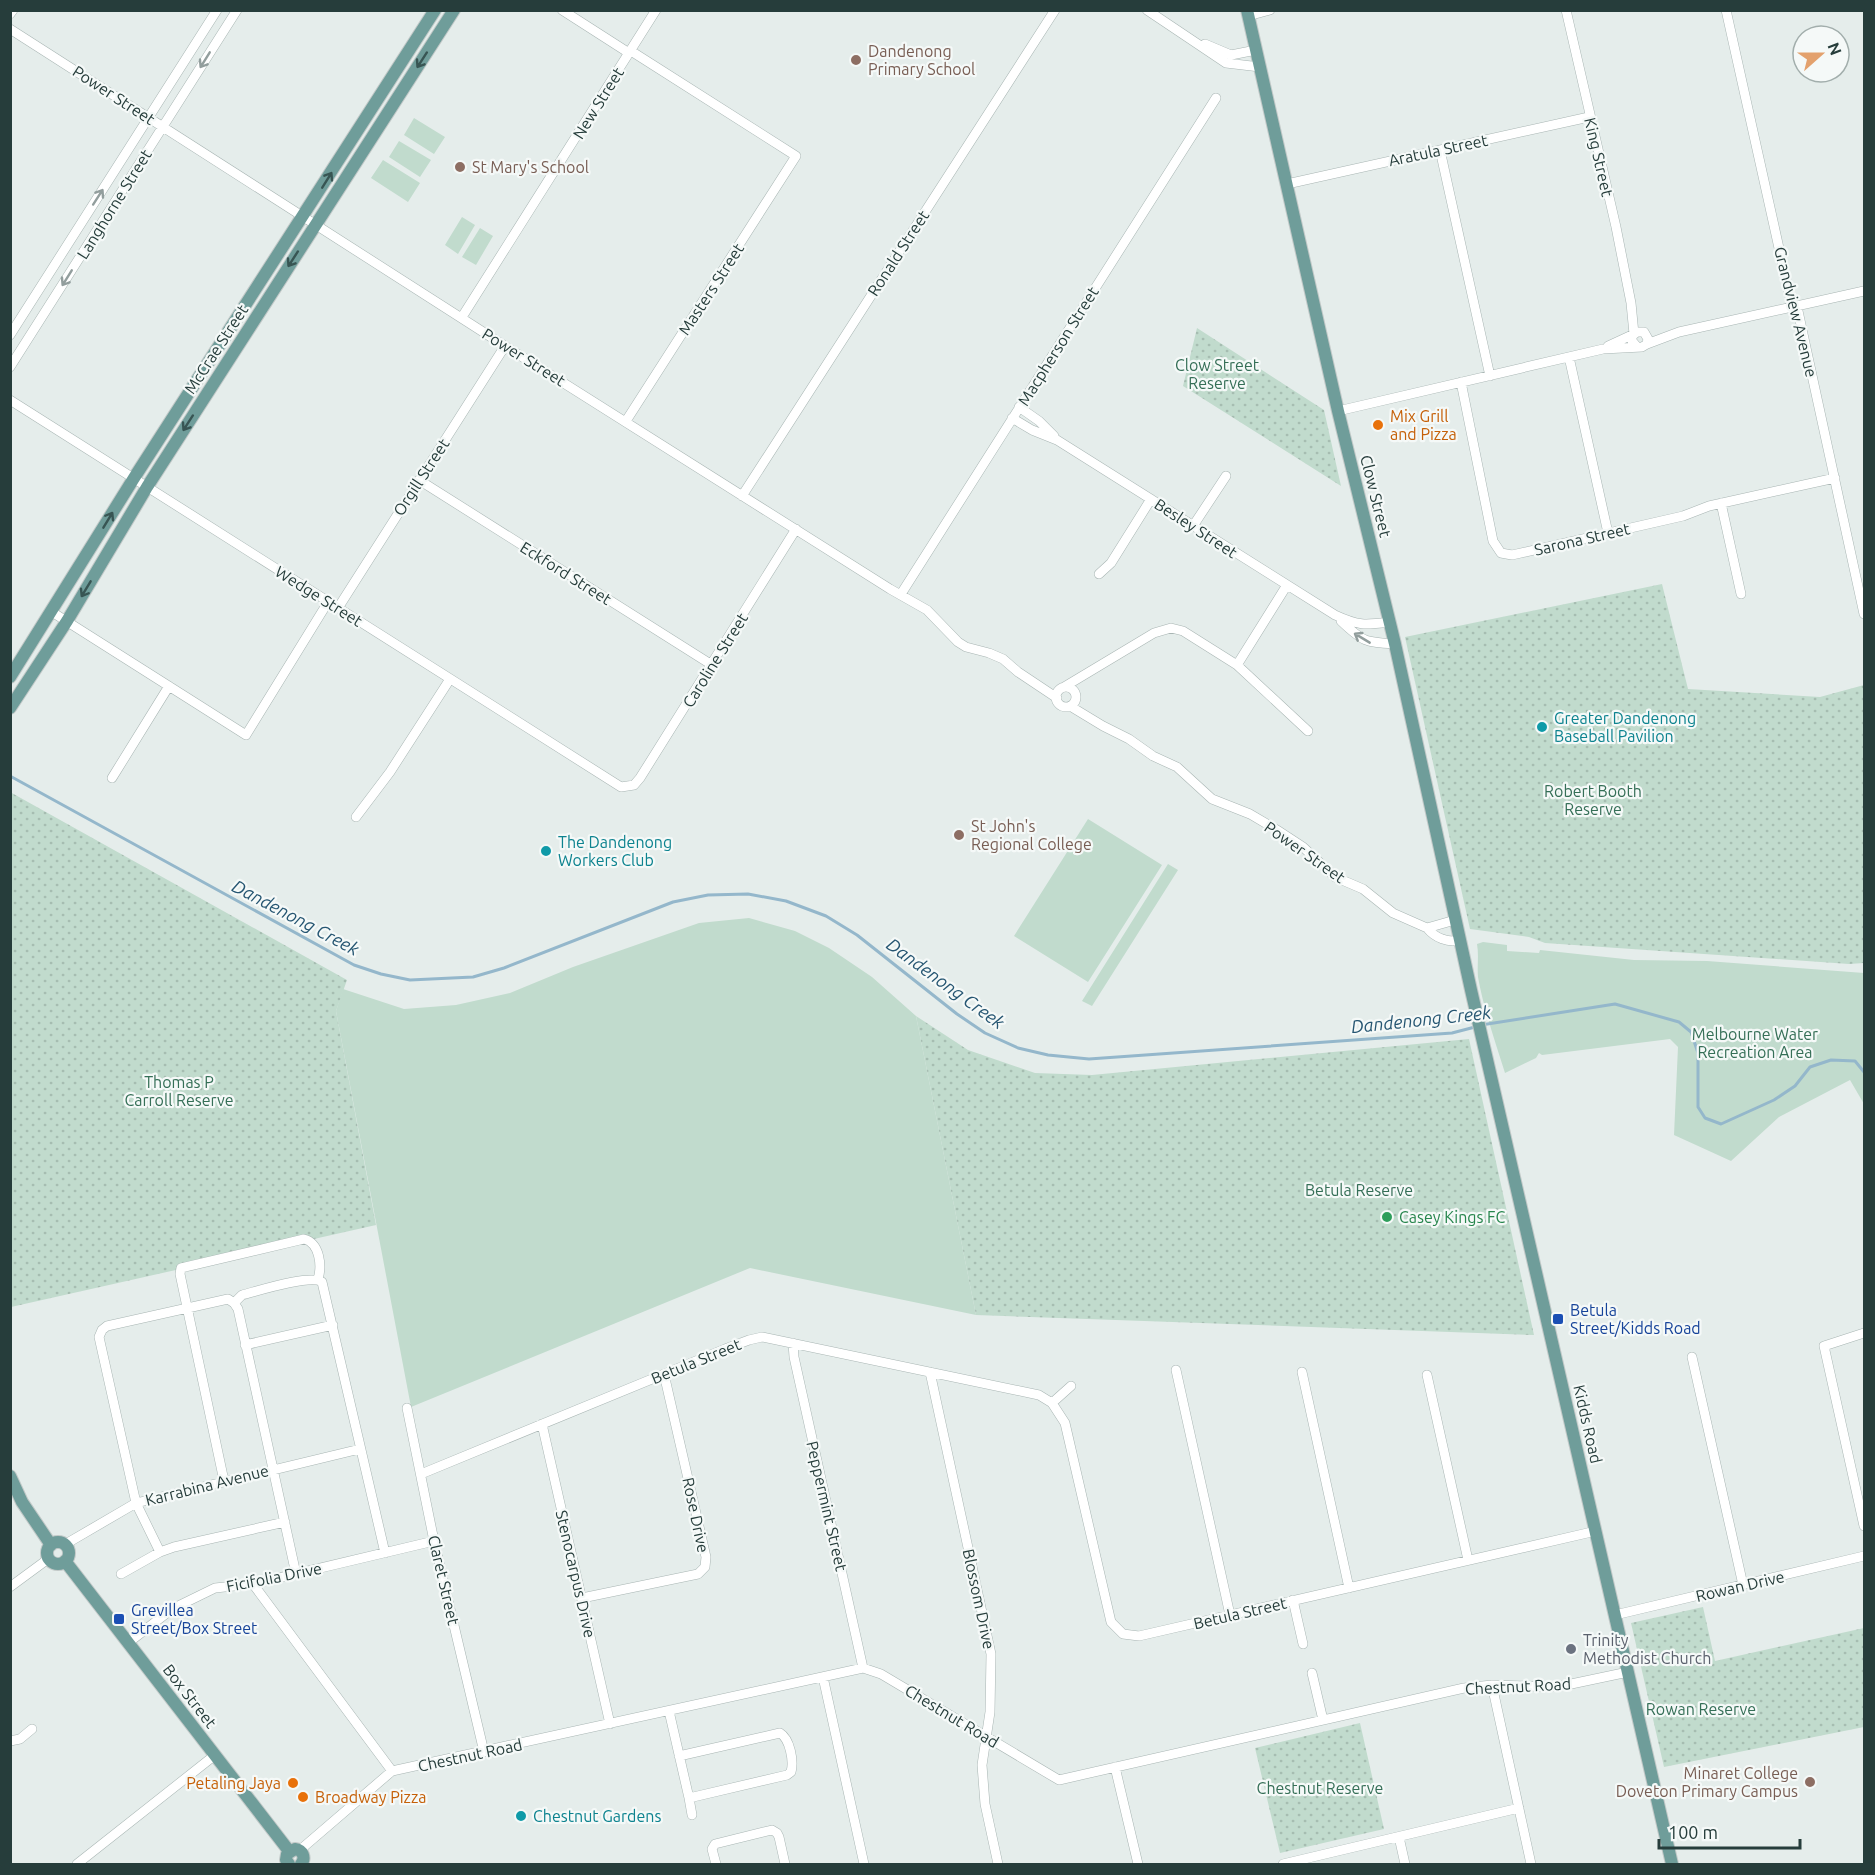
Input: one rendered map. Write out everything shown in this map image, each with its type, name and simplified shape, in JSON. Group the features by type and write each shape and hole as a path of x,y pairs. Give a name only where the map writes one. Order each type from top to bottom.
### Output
{"main road":[{"name":"McCrae Street","path":"10,677 134,478 435,10"},
{"name":"McCrae Street","path":"10,708 67,621 147,487 454,10"},
{"name":"Clow Street","path":"1247,13 1338,411 1390,622 1471,990"},
{"name":"Kidds Road","path":"1471,990 1672,1864"},
{"path":"10,1476 22,1502 51,1545"},
{"path":"58,1543 64,1545 68,1551 65,1561 56,1564 48,1559 47,1553 51,1545 58,1543"},
{"name":"Box Street","path":"65,1561 215,1755 290,1859"},
{"path":"290,1859 304,1858 301,1864"}],"street":[{"name":"Langhorne Street","path":"10,335 217,10"},
{"name":"Langhorne Street","path":"10,367 237,10"},
{"path":"562,10 630,52"},
{"name":"New Street","path":"462,317 657,10"},
{"name":"Ronald Street","path":"742,496 1055,10"},
{"path":"1147,10 1194,40 1228,54 1256,50"},
{"path":"1247,13 1270,10"},
{"name":"King Street","path":"1566,10 1639,333"},
{"name":"Grandview Avenue","path":"1726,10 1791,302 1798,311 1864,614"},
{"name":"Power Street","path":"10,29 505,346 927,610 958,642 966,647 996,656 1057,698"},
{"path":"1194,40 1202,48 1226,63 1260,67"},
{"name":"Masters Street","path":"626,421 796,156 630,52"},
{"name":"Macpherson Street","path":"901,594 1216,98"},
{"name":"Aratula Street","path":"1287,184 1589,117"},
{"path":"1440,150 1490,376"},
{"path":"1338,411 1603,349 1642,345 1679,332 1864,291"},
{"path":"1603,349 1639,333 1679,332"},
{"path":"1639,333 1632,341 1642,345"},
{"path":"1639,333 1648,339 1642,345"},
{"name":"Orgill Street","path":"338,608 505,346"},
{"path":"1569,357 1608,533"},
{"name":"Sarona Street","path":"1461,382 1493,541 1501,554 1512,555 1683,516 1721,503 1835,478"},
{"name":"Wedge Street","path":"10,400 616,784 621,787 630,787"},
{"name":"Besley Street","path":"1019,407 1039,421 1058,440"},
{"name":"Besley Street","path":"1012,418 1032,430 1058,440 1335,615 1352,623 1364,625 1390,622"},
{"path":"1193,526 1226,476"},
{"name":"Eckford Street","path":"419,480 712,665"},
{"path":"1099,574 1111,563 1151,499"},
{"path":"1721,503 1741,594"},
{"name":"Caroline Street","path":"630,787 640,778 796,530"},
{"path":"1237,665 1287,585"},
{"path":"52,612 246,735 328,602"},
{"name":"Besley Street","path":"1335,615 1367,643 1395,644"},
{"path":"1090,673 1074,702 1070,706 1061,705 1057,698 1058,692 1063,688 1154,633 1171,628 1183,631 1237,665 1308,731"},
{"path":"356,817 390,772 450,679"},
{"name":"Power Street","path":"1036,682 1063,688"},
{"path":"112,778 169,686"},
{"path":"1063,688 1069,688 1076,695"},
{"name":"Power Street","path":"1076,695 1093,719"},
{"name":"Power Street","path":"1070,706 1129,739 1153,756 1177,766 1212,799 1250,814 1277,830 1303,847 1335,877 1363,889 1393,913 1451,942 1460,940"},
{"path":"1427,928 1455,920"},
{"path":"224,1481 180,1274 182,1268 304,1239 315,1245 321,1270 318,1279"},
{"path":"234,1303 242,1295 318,1279"},
{"path":"318,1279 325,1288 385,1553"},
{"path":"160,1552 136,1503 99,1337 107,1326 228,1299 238,1310 296,1574"},
{"path":"245,1345 333,1324"},
{"path":"1864,1334 1824,1346 1864,1526"},
{"name":"Betula Street","path":"421,1474 754,1338 769,1338 1039,1395 1052,1403 1065,1422 1111,1623 1123,1634 1139,1636 1596,1531"},
{"name":"Peppermint Street","path":"793,1343 794,1357 863,1668"},
{"path":"1692,1357 1743,1585"},
{"path":"1176,1370 1230,1615"},
{"name":"Blossom Drive","path":"930,1372 991,1654 990,1712 982,1765 985,1804 998,1864"},
{"path":"1302,1372 1349,1588"},
{"name":"Rose Drive","path":"582,1598 698,1574 705,1568 706,1557 664,1374"},
{"path":"1427,1375 1468,1560"},
{"path":"1052,1403 1071,1386"},
{"name":"Claret Street","path":"406,1408 434,1541 484,1752"},
{"name":"Stenocarpus Drive","path":"542,1424 610,1724"},
{"name":"Karrabina Avenue","path":"64,1545 136,1503 360,1449"},
{"path":"121,1574 160,1552 174,1547 285,1522"},
{"name":"Ficifolia Drive","path":"128,1643 172,1609 215,1588 253,1584 434,1541"},
{"name":"Rowan Drive","path":"1616,1614 1864,1556"},
{"path":"10,1587 48,1559"},
{"path":"253,1584 392,1772"},
{"path":"1293,1600 1303,1644"},
{"name":"Chestnut Road","path":"290,1859 392,1772 863,1668 881,1674 1059,1780 1464,1688 1492,1685 1557,1687 1628,1672"},
{"path":"1312,1673 1323,1720"},
{"path":"823,1677 864,1864"},
{"path":"1492,1685 1532,1864"},
{"path":"669,1711 692,1815"},
{"path":"10,1741 20,1739 32,1729"},
{"path":"679,1756 780,1733 786,1738 793,1766 787,1775 689,1798"},
{"path":"77,1864 215,1755"},
{"path":"1115,1767 1138,1864"},
{"path":"1283,1864 1519,1808"},
{"path":"716,1864 712,1849 715,1844 772,1830 779,1837 785,1864"},
{"path":"1399,1837 1405,1864"}],"green space":[{"path":"414,118 445,137 434,154 404,135"},
{"path":"399,141 431,160 420,177 389,157"},
{"path":"383,160 420,183 408,202 371,178"},
{"path":"462,217 475,225 458,254 445,245"},
{"path":"480,228 493,236 476,265 462,257"},
{"name":"Clow Street Reserve","path":"1197,328 1324,410 1341,486 1183,386"},
{"name":"Robert Booth Reserve","path":"1662,584 1688,689 1820,697 1864,685 1864,963 1849,964 1545,943 1529,937 1470,929 1405,637"},
{"name":"Thomas P Carroll Reserve","path":"10,792 347,980 336,1011 376,1225 11,1307"},
{"path":"1088,819 1162,865 1088,982 1014,936"},
{"path":"1168,864 1178,870 1092,1006 1082,1001"},
{"path":"749,918 795,931 829,948 872,977 916,1016 976,1315 750,1268 411,1407 336,1011 343,989 404,1009 456,1005 510,993 573,967 699,923"},
{"name":"Melbourne Water Recreation Area","path":"1483,942 1507,945 1507,951 1539,953 1540,950 1634,960 1707,961 1864,973 1864,1104 1850,1080 1779,1117 1731,1161 1674,1135 1678,1047 1670,1039 1542,1055 1539,1053 1536,1058 1505,1073 1478,977 1477,944"},
{"name":"Betula Reserve","path":"916,1016 968,1050 1035,1073 1092,1075 1469,1039 1534,1335 976,1315"},
{"name":"Rowan Reserve","path":"1703,1607 1715,1661 1864,1628 1864,1727 1664,1767 1631,1623"},
{"name":"Chestnut Reserve","path":"1360,1723 1384,1829 1280,1853 1255,1748"}],"waterway":[{"name":"Dandenong Creek","path":"10,776 354,965 410,980 473,977 504,968 673,902 708,895 748,894 786,901 826,916 857,935 957,1014 985,1033 1018,1048 1048,1055 1089,1059 1452,1033 1475,1027"},
{"name":"Dandenong Creek","path":"1481,1025 1615,1004 1679,1022 1691,1032 1698,1053 1698,1107 1705,1118 1721,1124 1774,1100 1795,1086 1810,1067 1831,1060 1855,1061 1864,1072"}],"place":[{"name":"Dandenong Primary School","path":"856,60"},
{"name":"St Mary's School","path":"460,167"},
{"name":"Mix Grill and Pizza","path":"1378,425"},
{"name":"Greater Dandenong Baseball Pavilion","path":"1542,727"},
{"name":"St John's Regional College","path":"959,835"},
{"name":"The Dandenong Workers Club","path":"546,851"},
{"name":"Casey Kings FC","path":"1387,1217"},
{"name":"Betula Street/Kidds Road","path":"1558,1319"},
{"name":"Grevillea Street/Box Street","path":"119,1619"},
{"name":"Trinity Methodist Church","path":"1571,1649"},
{"name":"Minaret College Doveton Primary Campus","path":"1810,1782"},
{"name":"Petaling Jaya","path":"293,1783"},
{"name":"Broadway Pizza","path":"303,1797"},
{"name":"Chestnut Gardens","path":"521,1816"}]}
